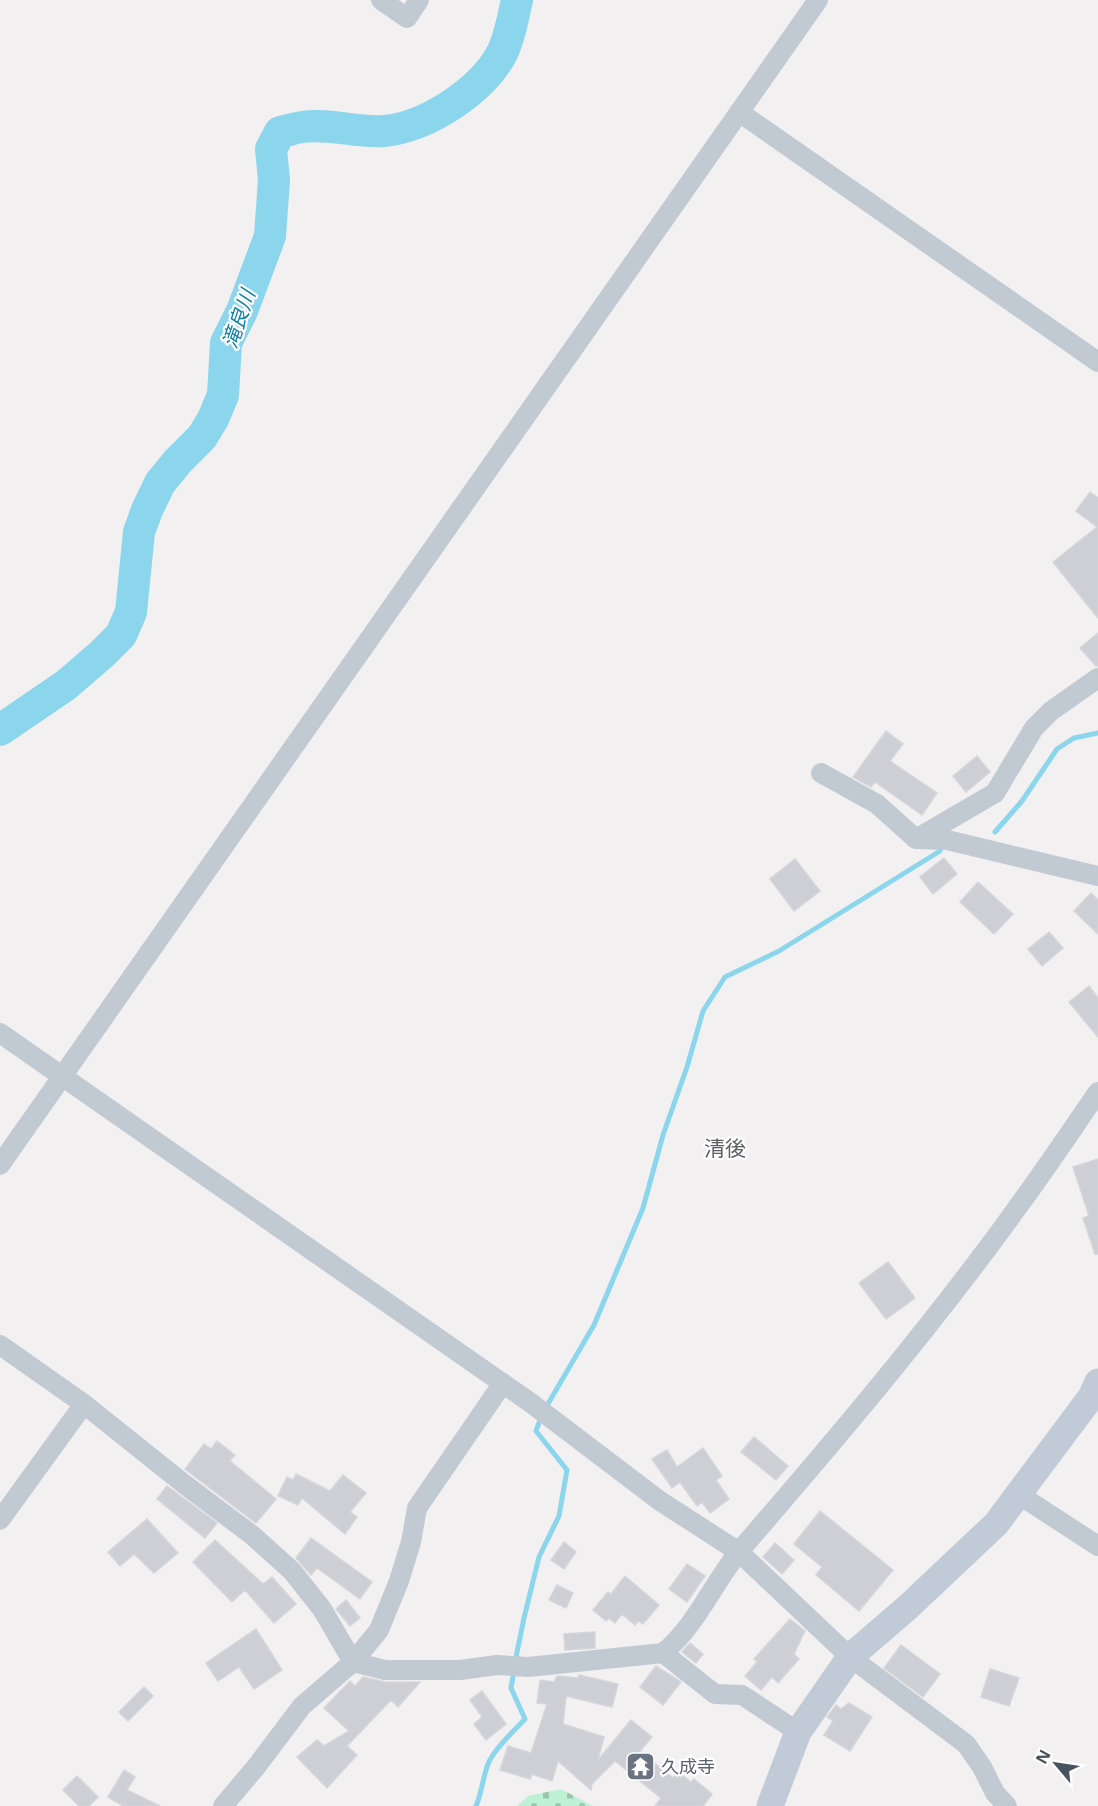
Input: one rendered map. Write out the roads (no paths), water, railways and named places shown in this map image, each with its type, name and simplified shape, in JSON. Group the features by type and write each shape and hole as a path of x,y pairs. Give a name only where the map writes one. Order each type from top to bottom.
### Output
{"street":[{"path":"381,0 407,18 419,0"},
{"path":"0,1165 818,0"},
{"path":"739,112 1098,362"},
{"path":"916,839 995,793 1034,728 1051,711 1098,678"},
{"path":"821,773 877,804 916,839 947,840 1098,876"},
{"path":"0,1033 531,1402 660,1501 739,1552 850,1657 966,1744 982,1767 995,1793 1007,1806"},
{"path":"0,1345 84,1404 252,1535 292,1571 322,1609 353,1662 386,1670 460,1670 497,1665 528,1667 663,1653 676,1642 695,1618 739,1552 817,1461 937,1313 1017,1209 1098,1092"},
{"path":"770,1806 798,1732 850,1657 908,1607 996,1524 1091,1397 1098,1382"},
{"path":"224,1806 302,1706 353,1662 379,1630 399,1581 411,1542 417,1508 503,1383"},
{"path":"0,1520 84,1404"},
{"path":"1018,1494 1098,1546"},
{"path":"663,1653 715,1694 742,1695 798,1732"}],"waterway":[{"name":"滝良川","path":"0,730 66,685 121,635 131,612 139,532 147,510 160,483 202,437 223,395 226,343 242,311 270,236 274,180 271,149 280,132 312,126 384,131 401,128 435,115 467,93 493,67 507,40 517,0"},
{"path":"995,832 1022,801 1057,749 1074,738 1098,733"},
{"path":"545,1409 594,1325 643,1208 663,1135 687,1067 703,1011 725,977 779,951 940,851"},
{"path":"515,1662 539,1557 559,1516 567,1470 536,1431 541,1417"},
{"path":"476,1806 491,1758 525,1719 511,1688 514,1671"}],"place":[{"name":"久成寺","path":"640,1767"}],"district":[{"name":"清後","path":"725,1149"}]}
